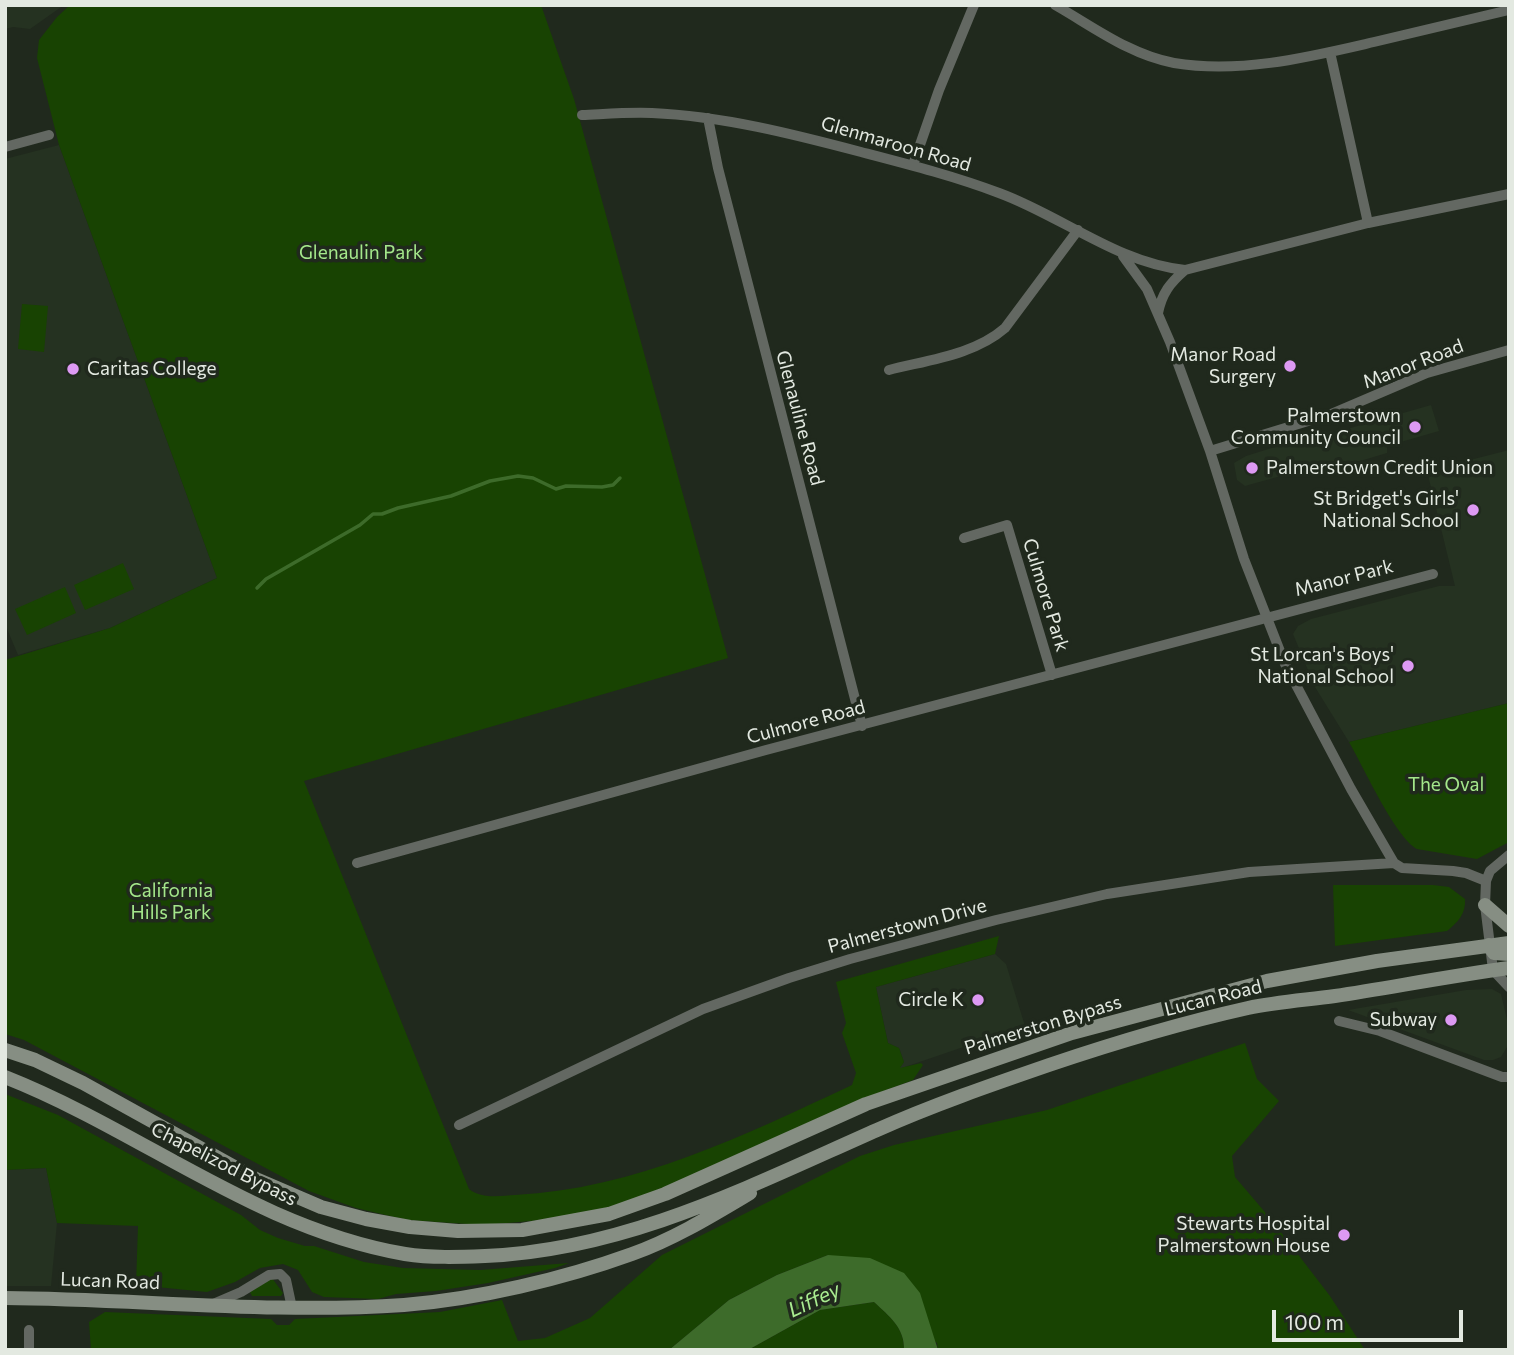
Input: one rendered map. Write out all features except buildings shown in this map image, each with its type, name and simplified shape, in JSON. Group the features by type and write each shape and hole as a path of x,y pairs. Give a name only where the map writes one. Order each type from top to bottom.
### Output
{"main road":[{"path":"1485,905 1509,926"},
{"name":"Palmerston Bypass","path":"610,1214 665,1194 866,1104 1072,1033 1267,981 1377,961 1509,943"},
{"path":"1489,945 1494,953 1509,954"},
{"path":"1377,961 1395,965 1400,970 1397,985"},
{"path":"1493,970 1509,968"},
{"name":"Lucan Road","path":"797,1166 881,1128 964,1095 1090,1052 1182,1025 1249,1008 1493,970"},
{"name":"Chapelizod Bypass","path":"5,1050 35,1060 83,1083 258,1181 321,1207 366,1219 457,1231 510,1230 610,1214"},
{"name":"Chapelizod Bypass","path":"5,1077 76,1108 227,1192 285,1219 328,1235 409,1255 517,1255 563,1249 672,1217 797,1166"},
{"path":"292,1308 404,1304 458,1298 583,1269 634,1253 687,1229 797,1166"},
{"name":"Lucan Road","path":"5,1298 292,1308"}],"street":[{"path":"913,165 939,90 974,5"},
{"path":"1055,5 1131,48 1173,63 1223,65 1263,64 1330,52 1509,10"},
{"path":"1330,52 1368,223"},
{"name":"Glenmaroon Road","path":"582,115 650,113 708,118 815,139 913,165 1000,193 1121,253 1169,268 1185,270 1368,223 1509,194"},
{"name":"Glenauline Road","path":"708,118 721,181 862,726"},
{"path":"5,148 49,135"},
{"path":"889,370 972,349 991,340 1005,328 1078,230"},
{"path":"1121,253 1147,289 1188,386 1265,617 1285,664 1351,789 1394,863 1402,868 1466,873 1486,881"},
{"path":"1158,313 1169,285 1185,270"},
{"name":"Manor Road","path":"1210,451 1331,414 1427,373 1509,350"},
{"name":"Culmore Park","path":"964,538 1007,525 1052,675"},
{"name":"Manor Park","path":"1265,617 1433,573"},
{"name":"Culmore Road","path":"357,863 766,750 1265,617"},
{"path":"1509,855 1490,871 1486,881 1485,905 1493,970 1509,987"},
{"name":"Palmerstown Drive","path":"459,1125 703,1009 850,959 996,919 1107,894 1249,872 1394,863"},
{"path":"1339,1021 1367,1027 1502,1077 1509,1076"},
{"name":"Lucan Road","path":"213,1304 241,1292 269,1275 280,1274 286,1280 292,1308"},
{"path":"29,1330 29,1350"}],"shaded area":[{"path":"5,5 64,5 30,29 5,29"},
{"name":"Caritas College","path":"59,145 217,578 110,628 18,655 5,624 5,159"},
{"path":"1431,405 1439,431 1387,446 1387,453 1307,477 1302,470 1245,486 1237,480 1234,463 1246,456"},
{"name":"St Lorcan's Boys' National School","path":"1509,450 1509,703 1349,742 1315,687 1293,634 1298,626 1311,619 1439,586 1455,586 1427,471"},
{"path":"995,954 1006,964 1025,1026 899,1069 904,1062 899,1048 888,1043 876,987"},
{"path":"1492,989 1501,994 1509,1028 1507,1047 1501,1057 1493,1060 1484,1060 1348,1010 1466,990"},
{"path":"46,1168 57,1223 51,1286 5,1286 5,1170"}],"green space":[{"name":"Glenaulin Park","path":"70,5 541,5 574,99 728,658 304,781 469,1189 491,1196 560,1191 646,1171 730,1140 852,1085 856,1073 842,1033 846,1023 836,982 999,936 995,954 876,987 888,1043 899,1048 904,1062 900,1068 921,1063 923,1065 913,1080 863,1099 666,1188 607,1209 543,1220 483,1225 407,1220 356,1208 309,1191 24,1040 5,1034 5,660 110,628 217,578 59,145 37,58 39,40"},
{"path":"22,304 48,306 44,352 18,349"},
{"path":"123,563 134,589 85,610 74,585"},
{"path":"65,587 76,613 27,635 15,609"},
{"name":"The Oval","path":"1509,703 1509,842 1477,859 1417,849 1399,831 1349,742"},
{"path":"1333,885 1449,887 1465,899 1465,904 1460,917 1447,931 1335,946"},
{"path":"1245,1043 1257,1079 1279,1101 1232,1156 1235,1177 1330,1296 1365,1350 938,1350 937,1343 828,1255 777,1275 729,1300 669,1350 91,1350 89,1322 105,1312 271,1319 277,1325 289,1325 295,1319 440,1312 502,1300 518,1341 545,1338 590,1318 662,1255 860,1156 894,1145 1047,1110"},
{"path":"5,1094 58,1115 278,1238 364,1262 403,1268 480,1270 569,1263 488,1283 396,1294 378,1299 324,1297 312,1292 298,1270 283,1264 260,1268 235,1282 207,1292 136,1285 138,1226 57,1223 46,1168 5,1170"},
{"path":"272,1278 283,1293 281,1296 252,1296 250,1292"},
{"path":"874,1302 899,1329 904,1350 748,1350 820,1310"}],"water":[{"name":"Liffey","path":"828,1255 870,1258 904,1273 920,1293 938,1350 904,1350 899,1329 874,1302 820,1310 748,1350 669,1350 729,1300 777,1275"}],"waterway":[{"path":"257,588 266,579 360,525 373,514 451,496 490,481 518,476 533,478 556,489 566,486 602,487 613,485 620,478"}],"place":[{"name":"Manor Road Surgery","path":"1290,366"},
{"name":"Caritas College","path":"73,369"},
{"name":"Palmerstown Community Council","path":"1415,427"},
{"name":"Palmerstown Credit Union","path":"1252,468"},
{"name":"St Bridget's Girls' National School","path":"1473,510"},
{"name":"St Lorcan's Boys' National School","path":"1408,666"},
{"name":"Circle K","path":"978,1000"},
{"name":"Subway","path":"1451,1020"},
{"name":"Stewarts Hospital Palmerstown House","path":"1344,1235"}],"park label":[{"name":"California Hills Park","path":"171,902"}]}
